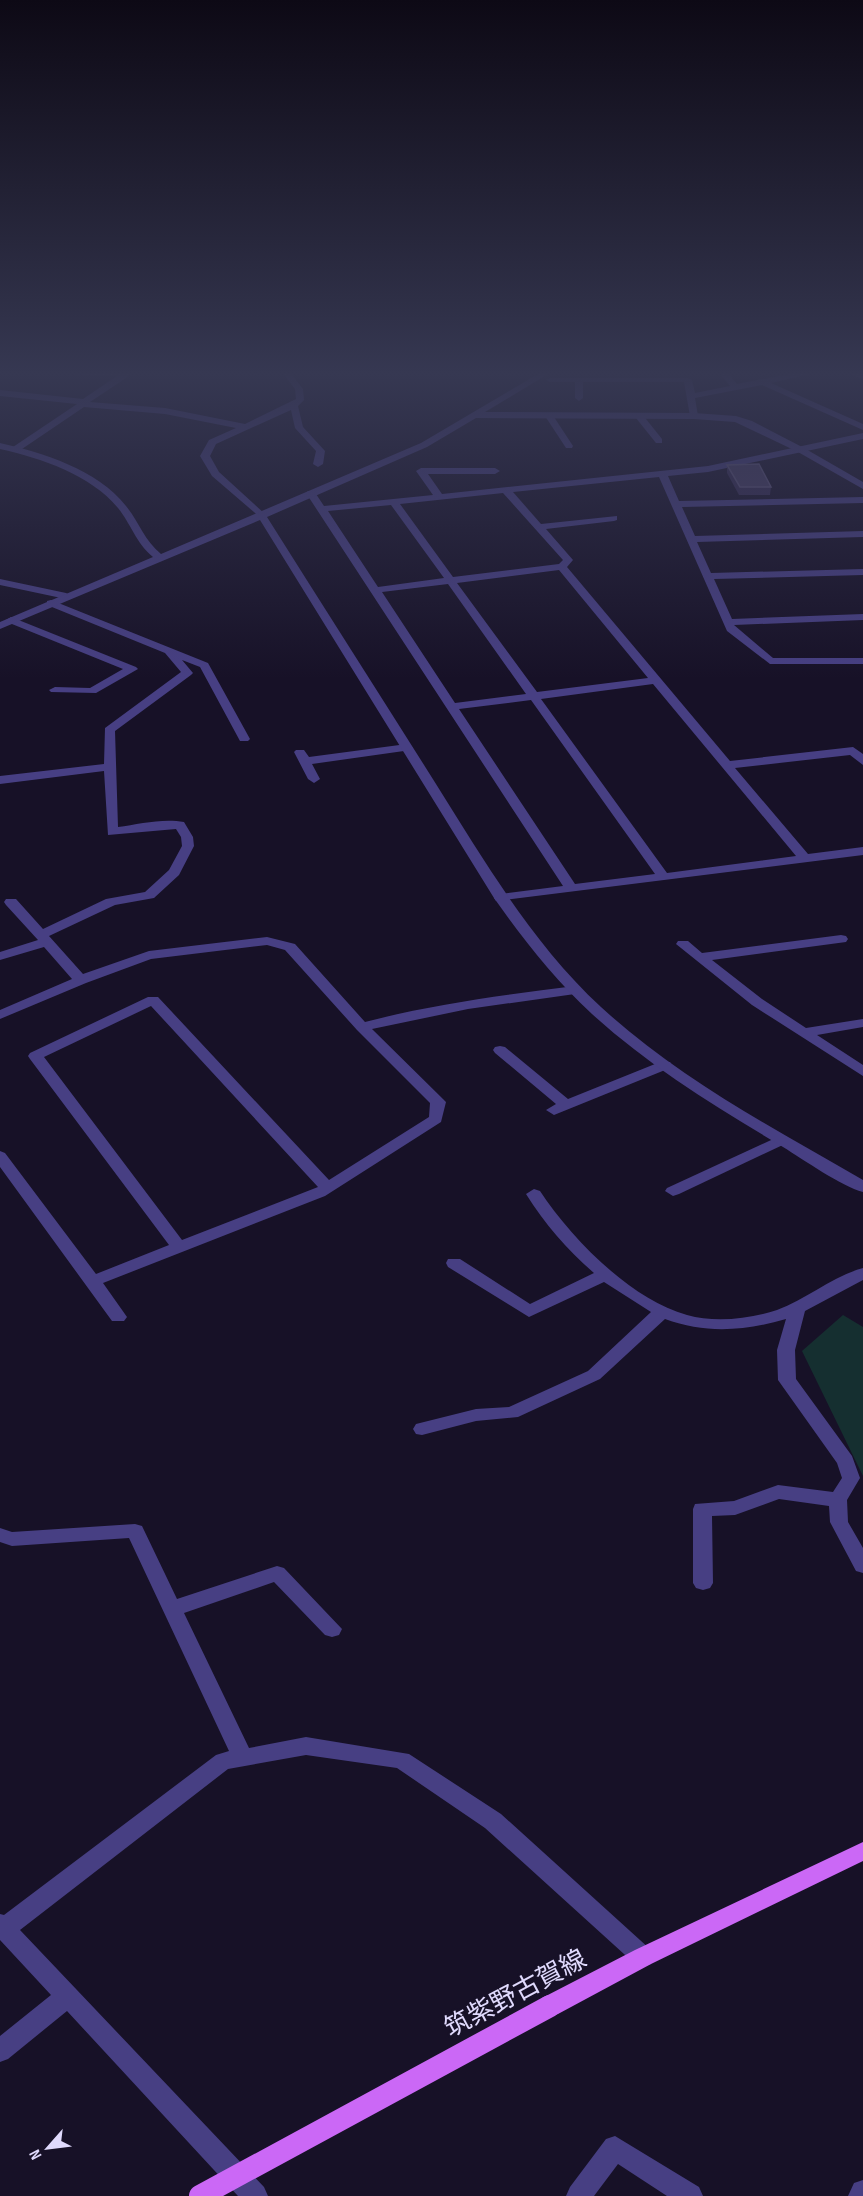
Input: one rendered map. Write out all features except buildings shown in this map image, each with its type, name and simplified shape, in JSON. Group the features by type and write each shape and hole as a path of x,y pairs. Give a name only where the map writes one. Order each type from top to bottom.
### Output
{"main road":[{"name":"筑紫野古賀線","path":"200,2196 643,1957 863,1851"}],"street":[{"path":"75,473 102,488 122,506 144,544 161,559"},
{"path":"215,473 262,516 501,898 525,932 575,990 611,1024 665,1065 782,1140 863,1187"},
{"path":"0,626 357,473"},
{"path":"424,473 439,496"},
{"path":"321,509 657,473"},
{"path":"662,473 731,629 770,662 863,662"},
{"path":"841,473 863,486"},
{"path":"375,590 562,567 568,560 505,489"},
{"path":"311,493 572,889"},
{"path":"676,504 863,500"},
{"path":"393,501 664,877"},
{"path":"538,527 614,518"},
{"path":"691,539 863,534"},
{"path":"562,567 805,859"},
{"path":"708,576 863,572"},
{"path":"0,582 66,596"},
{"path":"51,603 204,665 244,739"},
{"path":"728,622 863,616"},
{"path":"11,620 132,669 92,691 56,690"},
{"path":"0,956 44,939 111,902 149,895 174,872 188,846 187,837 180,825 158,825 112,832 109,730 187,673 169,651"},
{"path":"452,707 656,680"},
{"path":"314,778 303,757 407,748"},
{"path":"726,765 853,750 863,761"},
{"path":"0,780 110,766"},
{"path":"501,898 863,851"},
{"path":"11,902 81,980"},
{"path":"700,957 841,939"},
{"path":"0,1015 81,980 149,955 267,941 290,946 362,1027 438,1102 436,1119 327,1187 93,1281"},
{"path":"683,944 757,1002 863,1072"},
{"path":"362,1027 387,1020 509,998 575,990"},
{"path":"179,1247 35,1056 153,1000 327,1187"},
{"path":"804,1033 863,1023"},
{"path":"500,1050 560,1107 665,1065"},
{"path":"673,1191 782,1140"},
{"path":"0,1156 118,1317"},
{"path":"534,1194 548,1217 569,1243 643,1302 663,1311 705,1323 738,1324 773,1319 863,1273"},
{"path":"454,1263 530,1311 606,1274"},
{"path":"798,1308 786,1350 787,1380 846,1461 851,1478 838,1500 839,1521 863,1566"},
{"path":"422,1429 476,1415 512,1413 594,1375 663,1311"},
{"path":"703,1583 702,1509 735,1508 778,1492 838,1500"},
{"path":"0,1535 12,1539 135,1531 243,1758"},
{"path":"172,1609 277,1573 332,1629"},
{"path":"255,2196 2,1926 223,1761 306,1746 402,1760 493,1821 643,1957"},
{"path":"0,2051 68,1996"},
{"path":"579,2196 615,2148 690,2196"}],"green space":[{"path":"843,1315 863,1327 863,1476 802,1351"}]}
